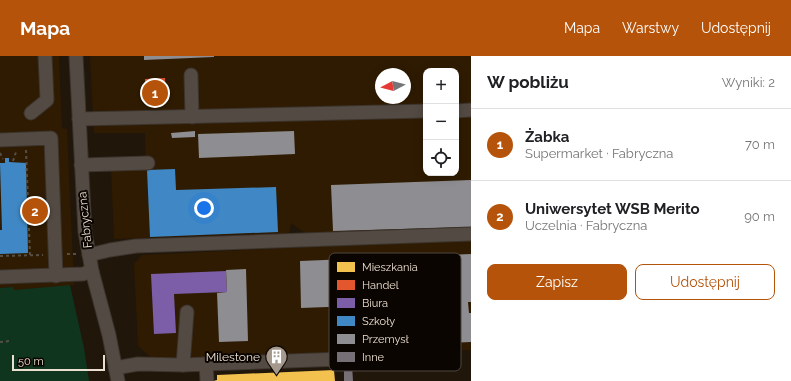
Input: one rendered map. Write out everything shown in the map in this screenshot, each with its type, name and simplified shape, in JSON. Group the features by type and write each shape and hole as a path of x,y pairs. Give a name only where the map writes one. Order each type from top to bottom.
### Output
{"street":[{"path":"32,113 47,100 45,56"},
{"name":"Fabryczna","path":"76,56 84,254 92,271 104,314 118,381"},
{"path":"191,75 192,116"},
{"path":"459,111 471,110"},
{"path":"79,119 423,111"},
{"path":"0,140 22,142 51,138 56,276"},
{"path":"81,165 148,163"},
{"path":"84,254 136,246 471,234"},
{"path":"0,277 56,276 83,274 92,271"},
{"path":"183,365 187,312"},
{"path":"116,368 138,364 329,364"},
{"path":"206,364 207,381"}],"path":[{"path":"14,161 22,142"},
{"path":"22,142 30,255"},
{"path":"0,153 4,159"},
{"path":"0,256 84,254"},
{"path":"0,342 10,341"}],"shaded area":[{"path":"0,56 59,56 62,128 67,129 74,285 13,290 12,287 0,288"},
{"path":"90,56 471,56 471,227 305,233 291,223 289,233 114,239 111,168 146,166 145,133 94,133"},
{"path":"471,239 471,350 461,350 461,253 329,253 329,354 154,360 138,346 134,264 142,255"}],"green space":[{"path":"70,285 84,348 89,381 0,381 0,288 13,287 14,290"}],"building: Mieszkania":[{"name":"Milestone","path":"329,370 334,371 335,381 213,381 217,380 217,375"}],"building: Handel":[{"path":"165,78 166,94 145,95 145,79"}],"building: Biura":[{"path":"226,271 227,292 174,294 176,333 154,334 151,274"}],"building: Szkoły":[{"path":"5,158 9,158 9,162 26,163 28,253 0,254 0,230 2,230 0,163 5,163"},
{"path":"175,169 176,190 276,187 278,232 150,237 147,170"}],"building: Przemysł":[{"path":"144,56 214,56 214,57 144,60"},
{"path":"195,131 195,137 172,138 171,133"},
{"path":"294,131 295,154 199,158 198,134"},
{"path":"471,180 471,227 333,231 331,185"},
{"path":"461,254 471,254 471,302 468,302 469,313 471,313 471,342 461,342"},
{"path":"329,260 329,307 301,308 300,261"},
{"path":"246,269 248,341 219,342 217,293 227,292 226,270"}],"building: Inne":[{"path":"344,371 352,371 353,381 344,381"}],"place":[{"name":"Żabka","path":"155,93"},
{"name":"Uniwersytet WSB Merito","path":"35,211"},
{"name":"Milestone","path":"276,376"}]}
